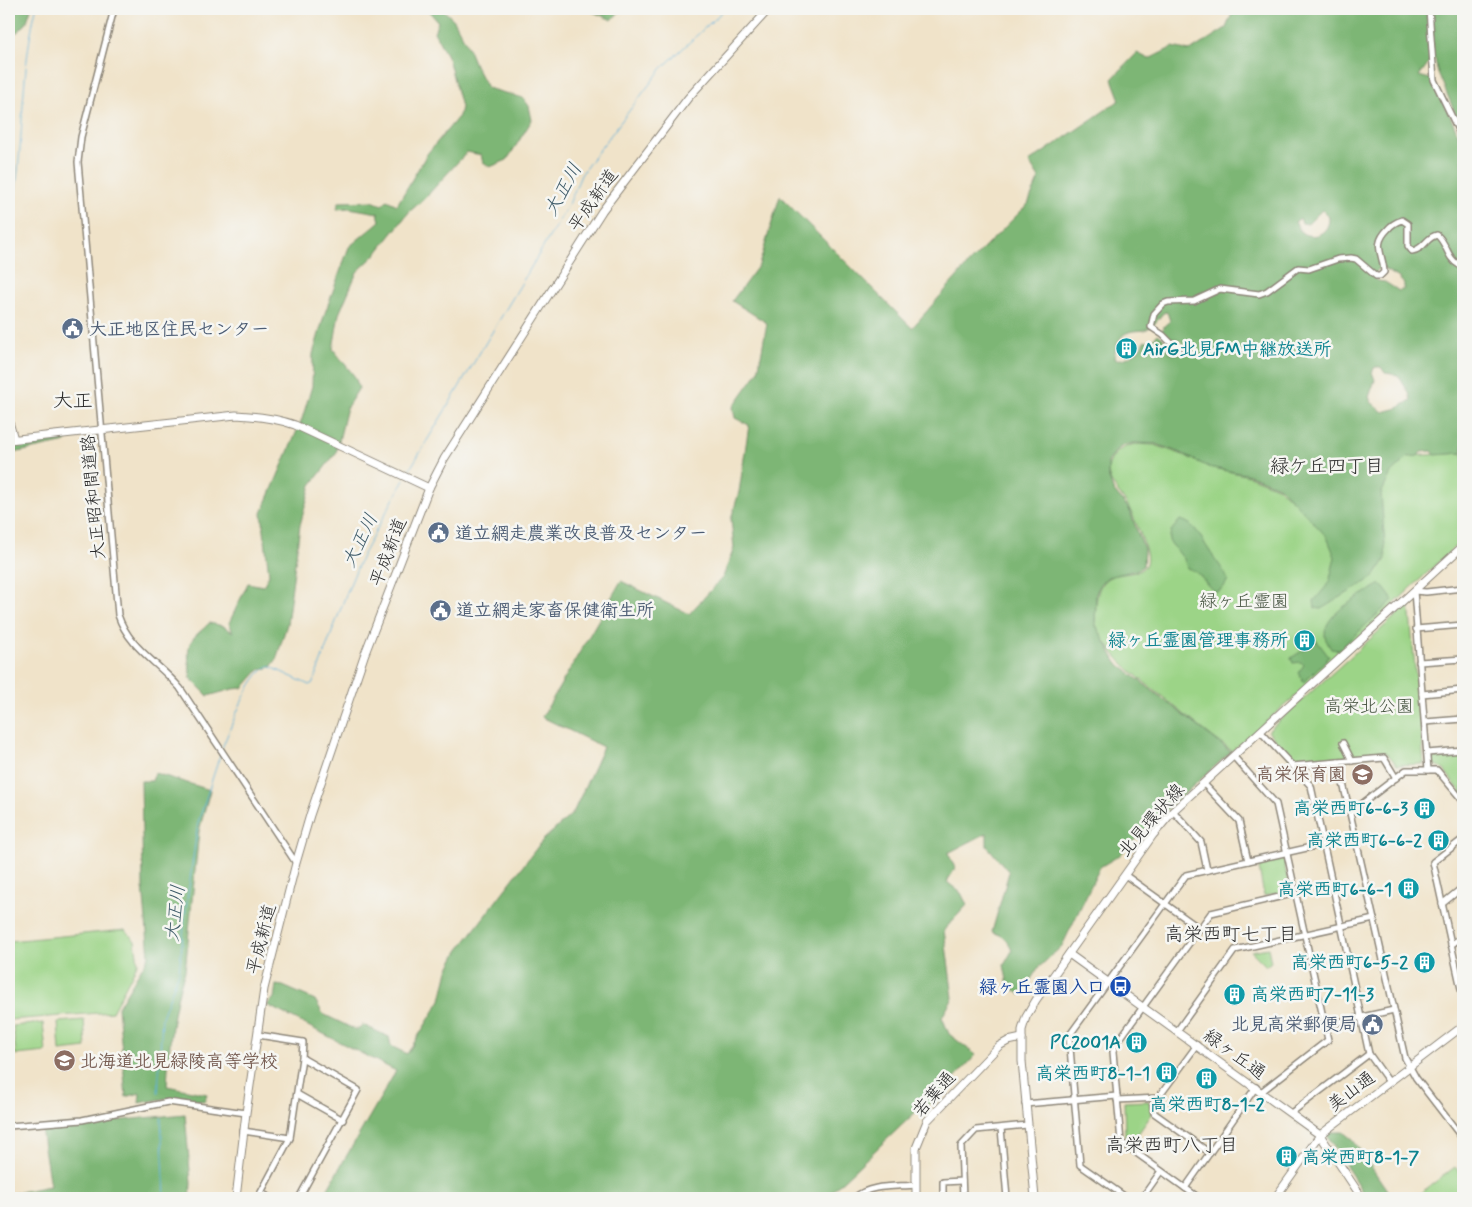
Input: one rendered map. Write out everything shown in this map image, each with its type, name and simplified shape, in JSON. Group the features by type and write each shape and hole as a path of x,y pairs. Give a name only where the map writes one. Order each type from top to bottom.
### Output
{"street":[{"name":"大正昭和間道路","path":"114,9 81,137 78,162 117,605 122,628 135,646 180,688 296,863"},
{"name":"平成新道","path":"236,1198 243,1132 264,989 296,863 310,815 364,656 429,488 459,436 602,211 688,98 768,9"},
{"path":"1428,9 1434,80 1463,140"},
{"path":"1178,350 1164,335 1151,327 1154,314 1163,304 1168,302 1194,302 1220,290 1259,294 1267,291 1298,268 1319,267 1346,258 1356,259 1376,276 1380,276 1384,272 1378,249 1380,239 1390,226 1397,221 1402,220 1408,224 1408,246 1412,251 1420,250 1430,237 1437,235 1453,261 1459,266 1463,265"},
{"path":"9,422 11,439 236,415 263,416 295,424 429,488"},
{"name":"北見環状線","path":"1035,1198 1025,1104 1022,1038 1022,1030 1028,1012 1153,836 1173,811 1462,548"},
{"path":"1428,770 1414,591 1426,592 1463,588"},
{"path":"1416,629 1463,625"},
{"path":"1419,662 1463,658"},
{"path":"1422,694 1463,690"},
{"path":"1424,722 1463,719"},
{"path":"1260,731 1311,786 1369,1054 1389,1082"},
{"path":"1343,743 1352,761"},
{"path":"1427,753 1463,750"},
{"path":"1185,1188 1259,1090 1328,1040 1276,804 1234,757"},
{"path":"1292,766 1384,758 1396,778"},
{"path":"1338,762 1405,1058 1416,1078 1463,1139"},
{"path":"1350,813 1406,770 1437,770 1463,801"},
{"path":"1204,783 1240,822 1248,861"},
{"path":"1173,811 1201,842 1207,870"},
{"path":"1127,1198 1080,1165 1069,1036 1186,875 1356,837"},
{"path":"1463,839 1433,862 1451,946 1462,986 1463,998"},
{"path":"1125,875 1198,928"},
{"path":"1442,904 1463,887"},
{"path":"1199,1198 1121,1142 1114,1047 1198,928 1211,913 1296,893"},
{"path":"1177,1031 1235,950 1374,919"},
{"path":"1451,946 1463,936"},
{"name":"緑ヶ丘通","path":"1069,954 1320,1134 1362,1198"},
{"path":"1325,1025 1394,1010"},
{"name":"美山通","path":"1275,1198 1320,1134 1463,1026"},
{"path":"258,1035 303,1042 290,1138 258,1198"},
{"name":"若葉通","path":"916,1198 916,1148 927,1121 999,1046 1008,1041 1022,1038"},
{"path":"1197,1045 1153,1105 1154,1113 1210,1153"},
{"path":"1291,1113 1369,1054"},
{"path":"299,1198 358,1090 302,1058"},
{"path":"297,1094 343,1120"},
{"path":"1025,1104 1075,1099 1159,1098"},
{"path":"9,1126 82,1120 168,1102 246,1113"},
{"path":"963,1198 961,1146 976,1130 1028,1125"},
{"path":"1001,1128 1007,1198"},
{"path":"243,1132 290,1138"},
{"path":"1142,1198 1162,1171"},
{"path":"943,1198 942,1182 962,1181"},
{"path":"854,1198 861,1192 870,1189 916,1185"},
{"path":"261,1193 271,1198"}],"green space":[{"path":"12,9 31,9 26,24 16,33 10,19"},
{"path":"427,9 442,9 454,20 487,88 523,98 529,106 532,120 507,160 490,167 483,163 481,155 467,152 425,198 409,212 376,254 357,272 339,314 333,349 355,377 359,388 347,407 336,453 311,485 300,525 287,624 276,660 271,667 259,670 243,688 208,696 191,679 188,659 190,644 209,623 223,626 233,632 229,623 248,583 263,586 269,575 262,513 302,419 312,386 313,354 325,313 349,247 380,221 378,213 349,208 337,209 339,202 372,201 382,205 387,200 397,205 427,154 459,116 461,107 448,58 434,32 438,22"},
{"path":"586,9 623,9 612,20"},
{"path":"1234,9 1463,9 1463,132 1437,70 1435,58 1430,61 1419,76 1430,79 1463,145 1463,453 1435,455 1432,451 1421,452 1418,456 1408,457 1391,473 1381,494 1386,559 1374,577 1321,609 1315,608 1314,601 1329,583 1335,557 1327,537 1280,487 1250,475 1208,467 1183,454 1156,444 1134,443 1122,446 1116,451 1108,462 1108,475 1113,490 1129,509 1144,549 1143,566 1137,570 1108,577 1100,584 1096,594 1095,624 1117,663 1231,752 1142,832 1120,855 1100,867 1062,946 1038,968 1021,995 1008,985 1004,965 1012,951 1005,939 992,932 1009,872 987,846 987,833 948,853 955,868 947,882 961,893 967,905 944,930 953,998 942,1017 949,1034 976,1055 932,1102 920,1108 825,1198 322,1198 396,1071 267,1005 274,998 276,985 283,986 315,1000 323,1014 356,1030 363,1025 389,1037 391,1046 407,1054 441,1000 448,970 458,951 542,841 573,813 603,747 542,717 621,581 689,614 723,577 734,548 731,519 739,492 749,425 735,418 733,407 758,372 767,323 732,301 759,265 780,196 912,328 971,261 1028,204 1039,178 1029,162 1120,100 1112,79 1137,53 1149,59 1173,47 1190,51 1226,28","holes":["1322,210 1329,217 1327,227 1320,234 1311,236 1302,233 1295,222 1300,218 1302,223 1308,224","1381,267 1399,278 1404,284 1404,289 1399,291 1385,282 1378,281 1374,277","1167,312 1170,321 1164,326 1162,331 1169,338 1178,339 1182,342 1186,350 1184,353 1172,354 1162,343 1164,339 1158,334 1152,340 1144,341 1132,355 1123,359 1114,359 1116,347 1122,336 1131,331 1145,330 1156,323 1163,313","1375,367 1381,367 1385,373 1398,375 1411,400 1398,408 1383,412 1371,402 1369,397 1375,380 1372,372"]},
{"path":"67,439 66,442 9,454 9,446"},
{"name":"緑ヶ丘霊園","path":"1135,444 1155,445 1209,467 1249,476 1279,488 1343,546 1379,494 1390,471 1408,456 1463,453 1463,539 1306,687 1232,751 1128,669 1103,639 1096,625 1096,601 1102,583 1108,578 1140,570 1147,561 1145,547 1135,520 1108,474 1111,460 1118,451"},
{"path":"1180,520 1194,528 1226,576 1228,580 1223,588 1217,592 1198,574 1187,568 1184,559 1169,541 1171,531"},
{"path":"1381,584 1393,600 1339,650 1331,649 1325,635 1326,627 1331,619 1338,611 1356,598"},
{"name":"高栄北公園","path":"1409,604 1424,764 1397,765 1387,753 1294,763 1268,731"},
{"path":"1317,641 1329,657 1304,682 1298,673 1304,665 1301,662 1293,663 1291,658"},
{"name":"高栄北公園","path":"1463,755 1463,795 1444,770 1432,763 1432,758"},
{"path":"155,773 210,790 199,831 185,971 174,1013 167,1086 207,1094 205,1101 169,1098 139,1103 140,1093 126,1097 118,1007 149,956 143,886 141,781 152,781"},
{"path":"1283,857 1290,891 1264,896 1258,862"},
{"path":"125,930 135,941 138,963 112,1012 9,1020 9,941"},
{"path":"1268,948 1271,962 1266,966 1251,951"},
{"path":"84,1020 86,1048 60,1051 58,1022"},
{"path":"43,1023 46,1052 16,1055 13,1026"},
{"path":"1149,1101 1152,1114 1133,1141 1125,1135 1124,1102"},
{"path":"185,1114 191,1183 190,1198 9,1198 9,1194 50,1186 41,1128"},
{"path":"1333,1132 1343,1132 1353,1140 1389,1193 1382,1198 1366,1198 1327,1135"},
{"path":"1455,1167 1463,1176 1463,1198 1414,1198"}],"waterway":[{"path":"9,226 18,172 30,36 36,9"},
{"name":"大正川","path":"407,474 569,204 581,175 662,68 725,9"},
{"name":"大正川","path":"222,748 241,702 254,679 262,671 269,666 309,685 313,683 362,556 404,480"},
{"name":"大正川","path":"158,1093 162,1017 179,972 198,823 221,752"},
{"name":"大正川","path":"161,1118 165,1198"}],"place":[{"name":"大正地区住民センター","path":"73,329"},
{"name":"AirG北見FM中継放送所","path":"1127,349"},
{"name":"道立網走農業改良普及センター","path":"439,533"},
{"name":"道立網走家畜保健衛生所","path":"440,610"},
{"name":"緑ヶ丘霊園管理事務所","path":"1304,640"},
{"name":"高栄保育園","path":"1362,774"},
{"name":"高栄西町6-6-3","path":"1424,808"},
{"name":"高栄西町6-6-2","path":"1438,840"},
{"name":"高栄西町6-6-1","path":"1408,889"},
{"name":"高栄西町6-5-2","path":"1424,962"},
{"name":"緑ヶ丘霊園入口","path":"1121,987"},
{"name":"高栄西町7-11-3","path":"1235,994"},
{"name":"北見高栄郵便局","path":"1373,1024"},
{"name":"PC2001A","path":"1137,1042"},
{"name":"北海道北見緑陵高等学校","path":"64,1061"},
{"name":"高栄西町8-1-1","path":"1166,1073"},
{"name":"高栄西町8-1-2","path":"1207,1079"},
{"name":"高栄西町8-1-7","path":"1286,1157"}],"district":[{"name":"大正","path":"73,400"},
{"name":"緑ケ丘四丁目","path":"1327,465"},
{"name":"高栄西町七丁目","path":"1231,933"},
{"name":"高栄西町八丁目","path":"1172,1144"}]}
